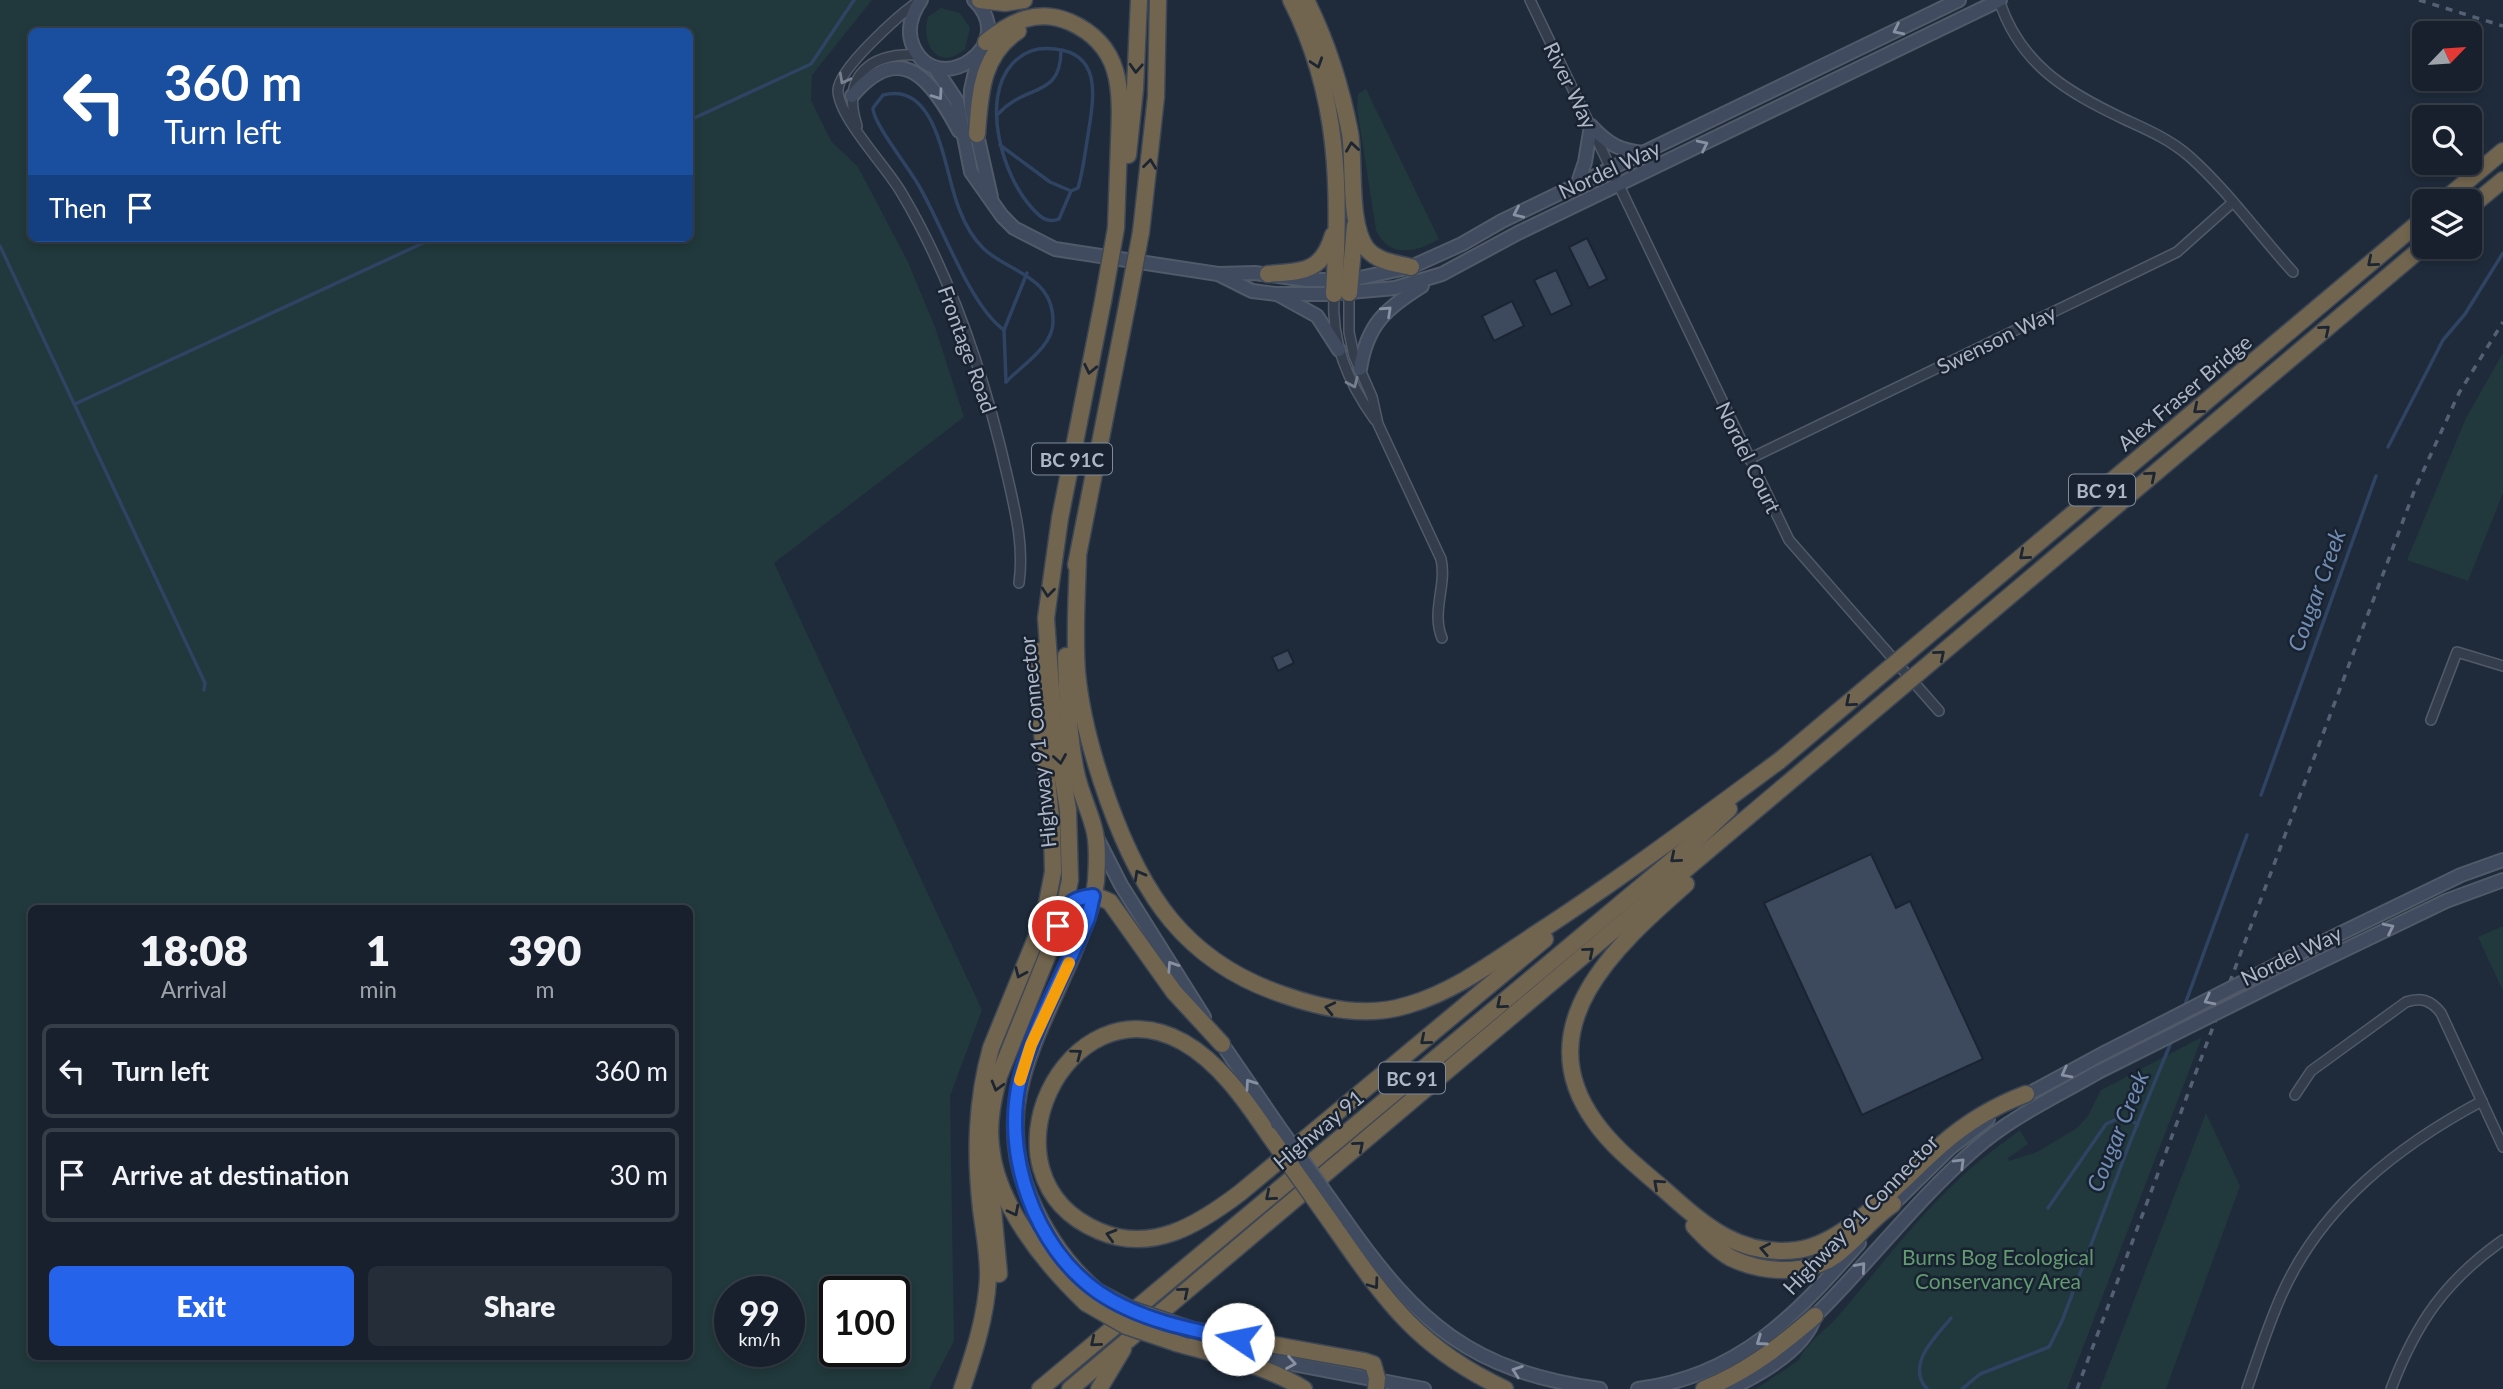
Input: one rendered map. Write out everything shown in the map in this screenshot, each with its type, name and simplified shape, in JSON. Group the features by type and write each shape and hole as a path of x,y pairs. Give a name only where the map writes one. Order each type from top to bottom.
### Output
{"highway":[{"path":"977,0 1004,3 1024,0"},
{"name":"Highway 91 Connector","path":"1139,0 1135,89 1128,160 1058,528 1046,618 1050,690 1070,837 1070,880 1064,908 1042,971 999,1076 990,1118 991,1147 1002,1185 1030,1239 1062,1280 1092,1297 1126,1326 1175,1343"},
{"name":"Highway 91 Connector","path":"1095,833 1076,772 1067,711 1067,615 1141,232 1152,145 1159,48 1158,0"},
{"path":"1159,48 1167,0"},
{"path":"1292,0 1318,63 1332,117 1342,287"},
{"path":"1306,0 1328,50 1342,97 1354,165 1356,215 1360,234 1375,256 1411,267"},
{"path":"983,48 1011,24 1031,17 1056,16 1089,33 1105,50 1115,68 1121,89 1116,228"},
{"path":"969,136 990,60 1001,44 1032,24 1074,24"},
{"path":"2457,189 2503,151"},
{"path":"2482,197 2503,180"},
{"path":"1342,287 1356,215"},
{"path":"1268,274 1301,271 1319,263 1329,247 1338,218"},
{"name":"Alex Fraser Bridge","path":"1780,761 2412,228"},
{"name":"Alex Fraser Bridge","path":"1794,778 2412,256"},
{"path":"1078,557 1075,638 1080,703 1093,754 1139,876 1166,917 1191,943 1233,974 1271,990 1340,1010 1390,1010 1427,999 1479,972 1609,886 1780,761"},
{"path":"962,1389 985,1308 988,1284 976,1147 984,1071 990,1048 1045,913 1052,872 1052,828 1038,672 1038,645 1046,618"},
{"name":"Highway 91","path":"1040,1389 1681,853 1780,761"},
{"name":"Highway 91","path":"1070,1389 1794,778"},
{"path":"1774,795 1707,865 1623,943 1587,989 1577,1013 1571,1058 1574,1080 1582,1101 1613,1144 1709,1229 1736,1242 1777,1251 1821,1245 1851,1226 1966,1124 2002,1103 2026,1094"},
{"path":"1095,833 1097,856 1088,918 1031,1045 1015,1103 1017,1153 1030,1199 1054,1245 1083,1279 1092,1297 1192,1330 1364,1361 1373,1364 1376,1384"},
{"path":"1505,1389 1459,1365 1415,1331 1376,1287 1340,1224 1273,1129 1200,1053 1169,1036 1142,1031 1111,1035 1097,1040 1068,1061 1056,1075 1042,1107 1037,1141 1042,1167 1054,1192 1072,1214 1093,1228 1115,1237 1144,1239 1170,1234 1187,1227 1240,1192 1609,886"},
{"path":"1064,908 1075,900 1093,896 1110,902 1174,992 1222,1044"},
{"path":"962,1389 984,1351 997,1298 998,1256 989,1168 991,1147"},
{"path":"1680,1203 1687,1219 1722,1252 1748,1265 1777,1269 1812,1266 1830,1259 1878,1214 1893,1204"},
{"path":"1704,1389 1768,1356 1815,1316"},
{"path":"1099,1389 1132,1335"},
{"path":"1175,1343 1246,1364 1304,1389"}],"main road":[{"path":"919,55 912,44 909,30 921,0"},
{"path":"935,68 961,65 983,48 987,21 977,0"},
{"name":"Nordel Way","path":"919,55 935,68 957,102 992,202 1014,228 1055,249 1218,274 1268,274 1342,287 1411,267 1959,0"},
{"name":"Nordel Way","path":"1218,274 1252,291 1276,294 1342,287 1395,288 1441,274 1518,233 1620,186 1999,0"},
{"name":"Nordel Way","path":"969,136 971,90 983,48"},
{"path":"852,96 864,82 880,72 899,69 916,73 938,93 969,136"},
{"path":"1591,126 1608,143 1633,152 1647,153"},
{"path":"1577,186 1585,162 1591,126"},
{"path":"1360,369 1366,342 1377,321 1400,300 1441,274"},
{"path":"1276,294 1317,316 1339,350"},
{"name":"Highway 91 Connector","path":"1095,833 1144,922 1273,1129"},
{"name":"Nordel Way","path":"2106,1052 2461,875 2503,860"},
{"name":"Nordel Way","path":"2098,1072 2446,901 2503,880"},
{"name":"Highway 91 Connector","path":"1638,1389 1708,1371 1738,1356 1768,1336 1808,1299 1893,1204 1949,1149 2026,1094 2106,1052"},
{"name":"Highway 91 Connector","path":"1729,1389 1770,1365 1811,1330 1815,1316 1911,1210 1976,1148 2039,1105 2098,1072"},
{"path":"1340,1224 1426,1318 1460,1343 1519,1373 1600,1389"},
{"name":"Highway 91 Connector","path":"1175,1343 1376,1384 1424,1389"}],"street":[{"name":"Frontage Road","path":"921,0 885,30 839,83 841,106 886,168 914,215 949,292 975,359 995,427 1019,531 1022,556 1019,583"},
{"name":"River Way","path":"1530,0 1612,169"},
{"path":"1999,0 2017,40 2039,68 2089,102 2161,136 2190,157 2292,272"},
{"path":"852,96 860,74 872,63 892,56 919,55"},
{"name":"Frontage Road","path":"852,96 860,135"},
{"name":"Nordel Court","path":"1612,169 1790,540 1939,711"},
{"name":"Swenson Way","path":"1749,459 2177,252 2232,203"},
{"path":"1342,287 1333,328 1339,350 1361,400 1378,424 1441,559 1442,576 1436,617 1441,638"},
{"path":"1342,287 1350,344 1372,397 1378,424"},
{"path":"2431,720 2456,652 2503,666"},
{"path":"2295,1096 2311,1071 2406,1002 2424,999 2435,1005 2441,1013 2503,1147"},
{"path":"2247,1389 2282,1294 2309,1244 2329,1219 2394,1155 2429,1130 2482,1101"},
{"path":"2391,1389 2402,1361 2427,1314 2456,1277 2503,1240"}],"green space":[{"path":"0,0 872,0 812,75 811,100 831,141 858,167 907,260 935,327 964,417 774,563 982,1010 950,1096 954,1341 929,1389 0,1389"},
{"path":"941,8 960,13 970,28 965,49 947,58 933,52 927,36 928,17"},
{"path":"1366,89 1439,239 1430,244 1412,250 1395,249 1381,239 1376,230 1357,108 1358,94"},
{"path":"2503,353 2503,493 2468,581 2407,560 2466,418"},
{"path":"2503,926 2503,991 2478,937"},
{"name":"Burns Bog Ecological Conservancy Area","path":"2202,1037 2067,1389 1756,1389 1799,1360 1806,1348 1838,1316 1926,1212 1988,1154 2020,1130 2028,1144 2008,1158 2009,1161 2037,1152 2077,1128 2088,1116 2101,1090"},
{"path":"2206,1113 2240,1186 2166,1389 2100,1389"}],"building":[{"path":"1587,238 1607,279 1589,288 1569,247"},
{"path":"1556,270 1572,305 1551,315 1534,280"},
{"path":"1512,301 1524,326 1494,341 1482,316"},
{"path":"1288,650 1294,663 1278,671 1272,657"},
{"path":"1871,854 1896,908 1910,901 1983,1059 1862,1115 1764,903"}],"waterway":[{"path":"693,119 811,64 854,0"},
{"path":"1000,145 1050,182 1071,191 1078,188 1093,94 1092,81 1082,60 1071,53 1055,49 1026,53 1012,64 1002,79 998,97 999,138 1004,158 1012,177 1032,208 1047,220 1059,219 1071,191"},
{"path":"998,114 1009,104 1048,84 1059,66 1061,50"},
{"path":"1004,330 992,319 968,284 928,202 878,124 873,108 883,95 902,94 917,102 937,134 954,195 967,226 983,248 1037,284 1051,306 1053,321 1048,339 1006,382"},
{"path":"75,404 425,242"},
{"path":"0,246 205,683 204,690"},
{"name":"Cougar Creek","path":"2388,447 2443,340 2465,314 2503,253"},
{"path":"1006,382 1004,330 1027,273"},
{"name":"Cougar Creek","path":"2261,795 2376,476"},
{"name":"Cougar Creek","path":"2184,1007 2247,835"},
{"name":"Cougar Creek","path":"1962,1389 1980,1374 2049,1347 2062,1321 2172,1040"},
{"path":"2048,1208 2106,1124 2121,1117 2138,1124"},
{"path":"1927,1389 1921,1380 1921,1361 1931,1342 1951,1318"}],"railway":[{"path":"2419,0 2503,26"},
{"path":"2077,1389 2415,489 2459,393 2503,322"}],"slow traffic":[{"path":"1020,1080 1031,1045 1069,963"}],"route":[{"path":"1058,926 1064,908 1075,900 1093,896 1088,918 1031,1045 1020,1077 1015,1103 1015,1129 1019,1169 1026,1188 1054,1245 1098,1292 1130,1309 1173,1325 1238,1339"}]}
